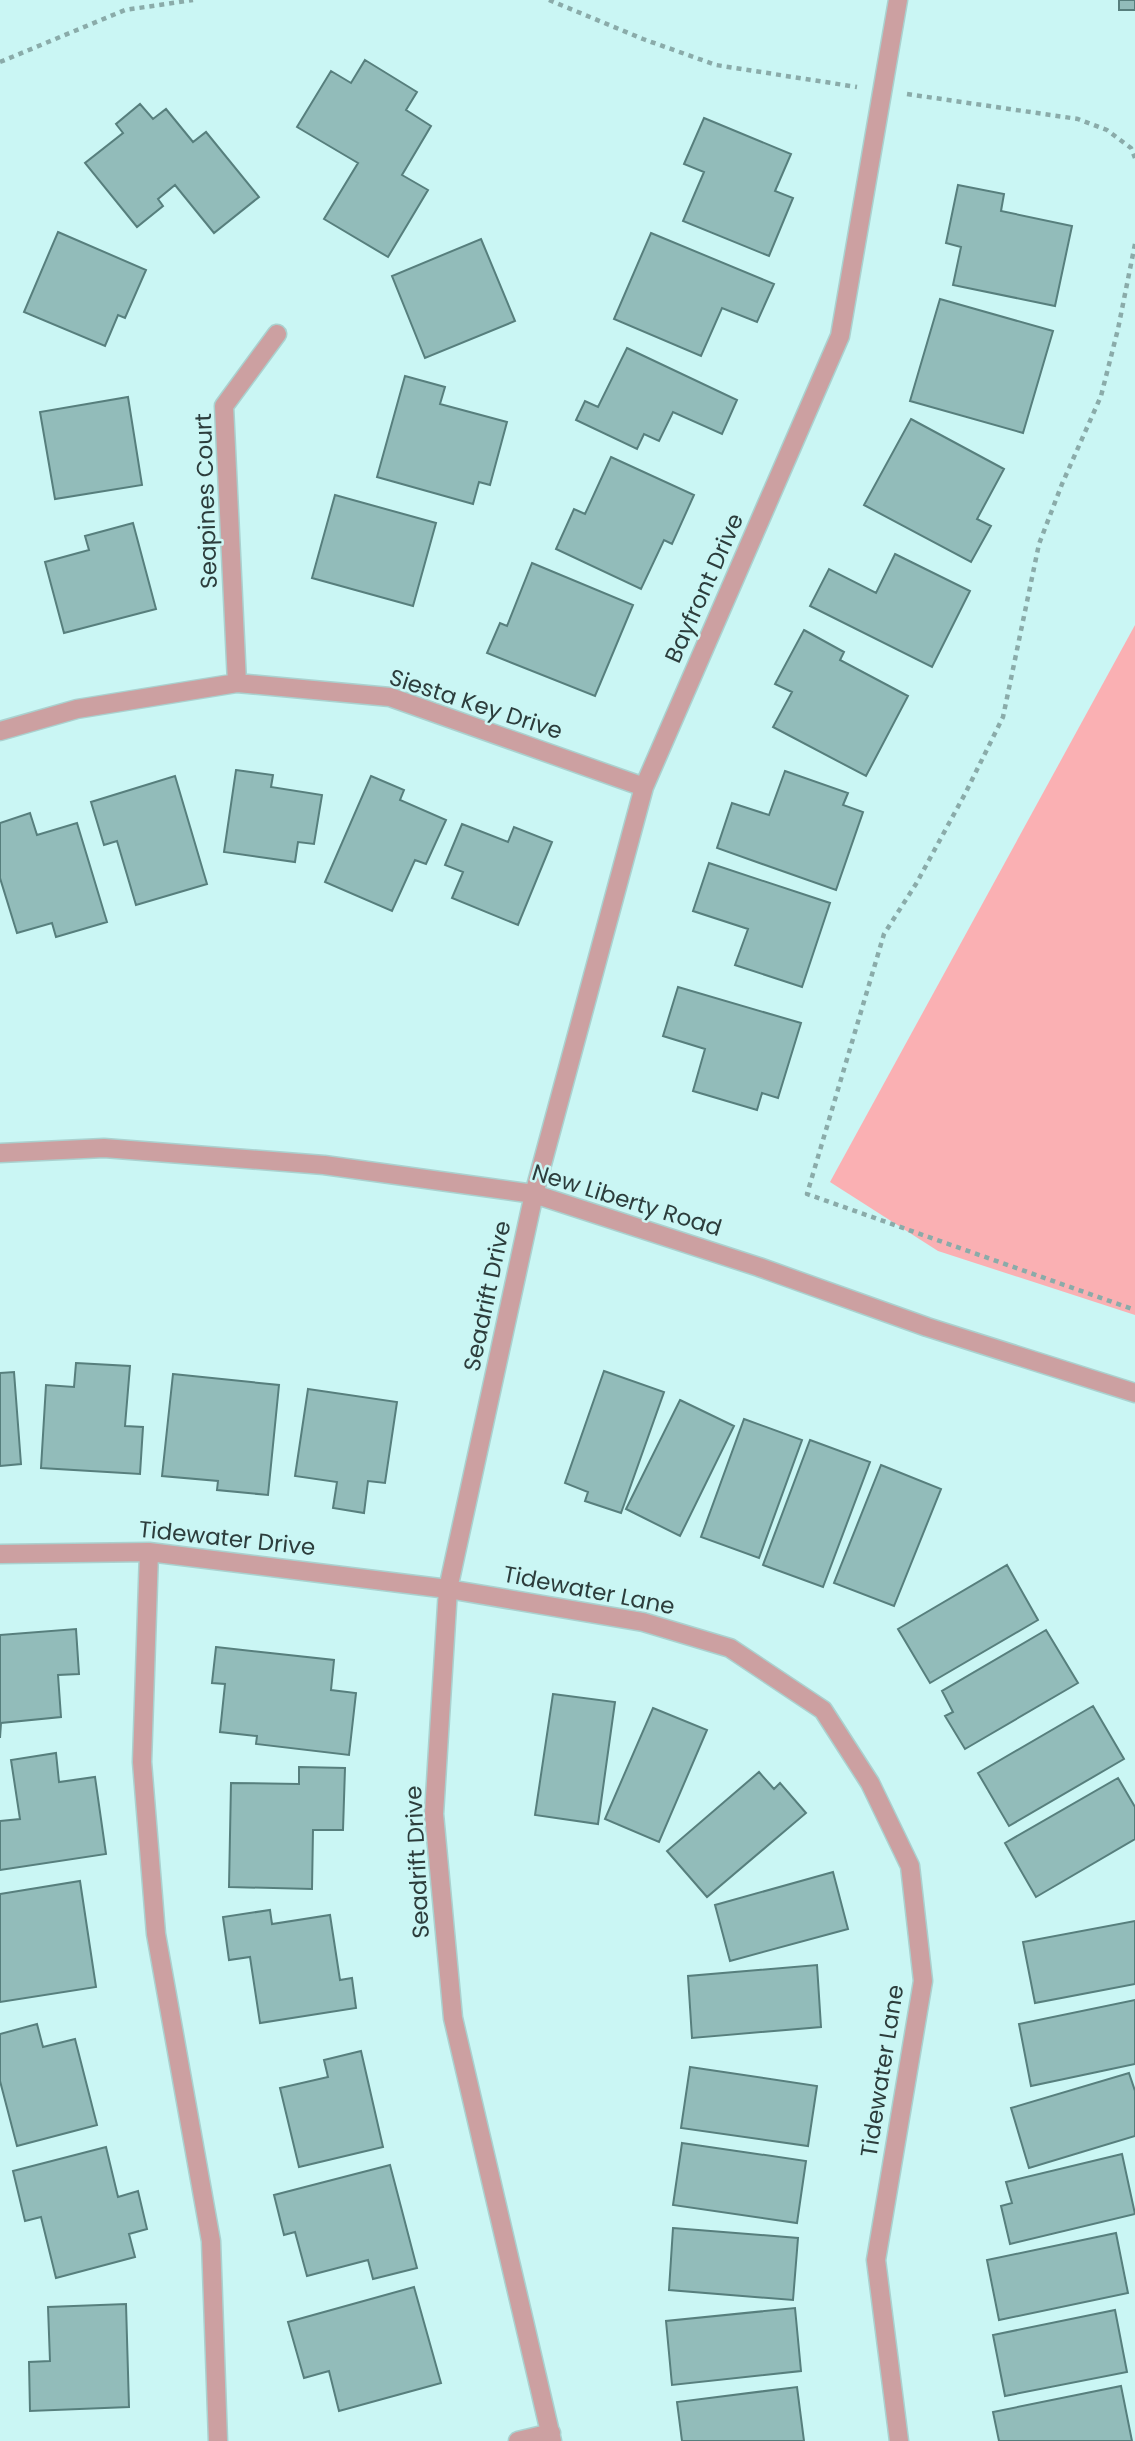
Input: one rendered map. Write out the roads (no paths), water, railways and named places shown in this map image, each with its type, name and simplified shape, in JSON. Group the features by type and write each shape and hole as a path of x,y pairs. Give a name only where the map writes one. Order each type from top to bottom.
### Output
{"street":[{"name":"Bayfront Drive","path":"534,1194 644,787 841,337 898,0"},
{"name":"Seapines Court","path":"237,683 224,406 276,334"},
{"name":"Siesta Key Drive","path":"0,731 78,709 237,683 390,697 644,787"},
{"name":"New Liberty Road","path":"0,1153 104,1147 324,1165 534,1194 759,1267 927,1327 1135,1393"},
{"name":"Seadrift Drive","path":"534,1194 448,1589 434,1814 453,2018 551,2437"},
{"name":"Tidewater Drive","path":"0,1554 149,1552 448,1589"},
{"path":"149,1552 142,1762 153,1908 211,2241 218,2441"},
{"name":"Tidewater Lane","path":"448,1589 643,1622 730,1648 823,1710 870,1783 910,1866 923,1981 876,2260 899,2441"},
{"path":"518,2441 551,2437"}]}
